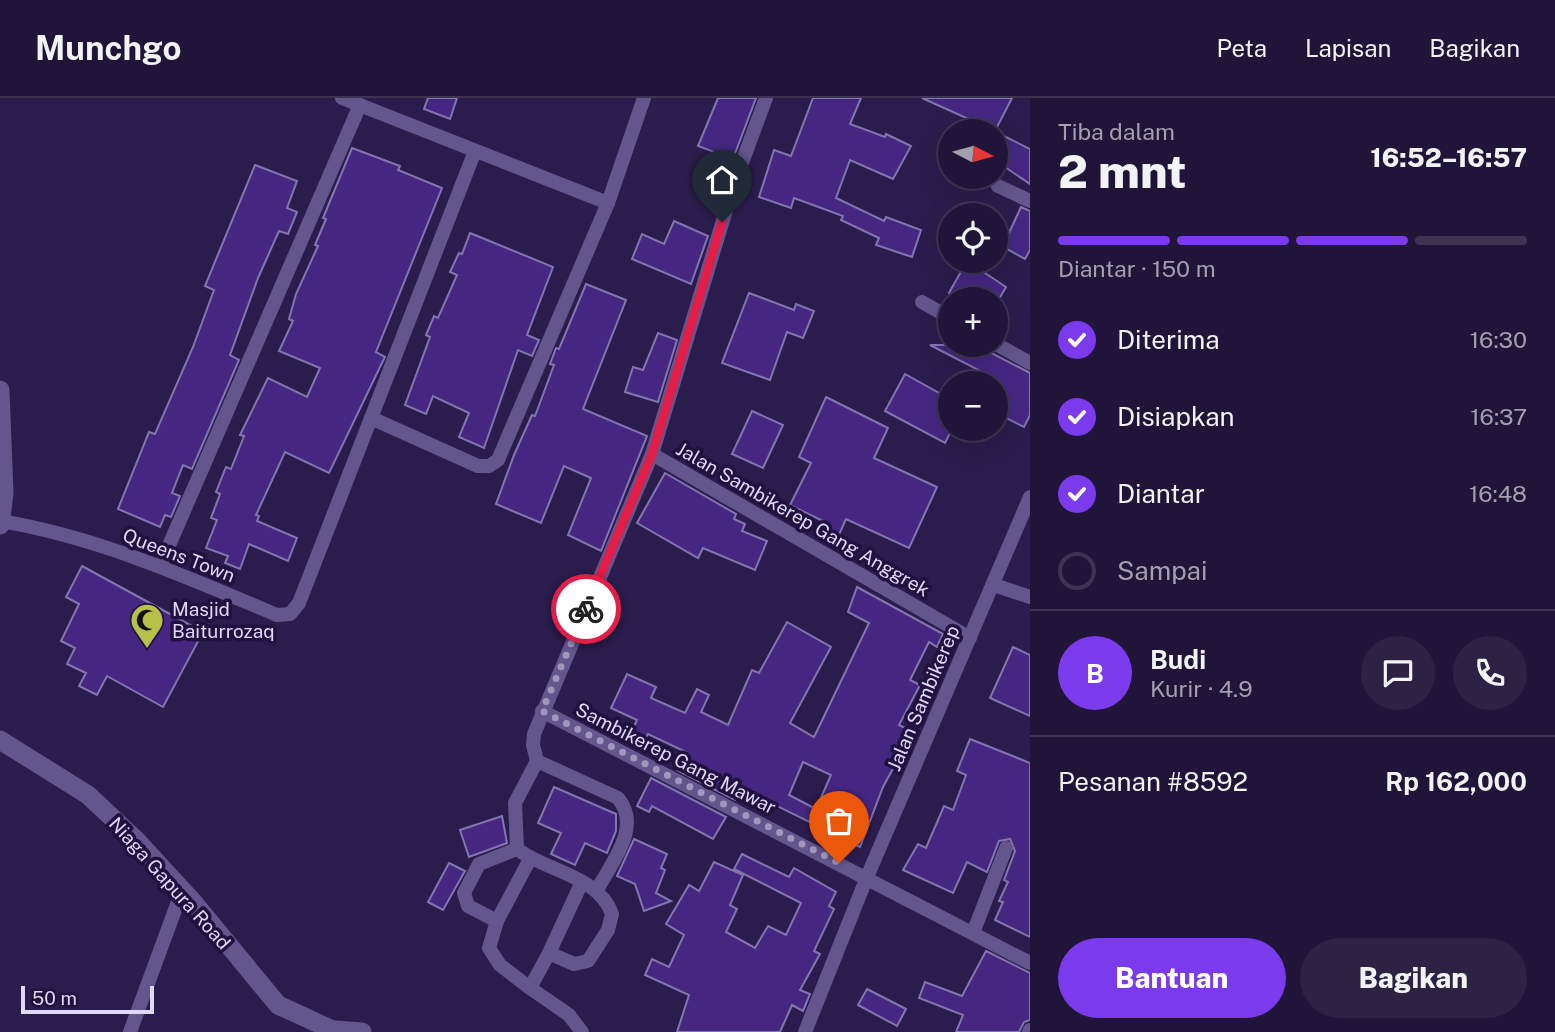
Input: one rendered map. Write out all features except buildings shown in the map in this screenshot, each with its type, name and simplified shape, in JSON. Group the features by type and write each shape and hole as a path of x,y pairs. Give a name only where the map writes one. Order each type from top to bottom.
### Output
{"street":[{"path":"342,98 608,203"},
{"path":"475,151 371,418 478,466 489,466 498,460 608,203 644,98"},
{"path":"549,953 575,964 588,961 611,924 609,905 597,890 530,859 517,849 515,803 537,761 533,741 542,711 652,454 734,184 766,98"},
{"path":"160,566 360,105"},
{"path":"1003,189 1030,201"},
{"path":"922,302 938,311"},
{"path":"1008,351 1030,363"},
{"path":"0,390 4,493 0,522"},
{"name":"Queens Town","path":"0,522 64,533 160,566 277,615 290,614 299,603 357,448 371,418"},
{"name":"Jalan Sambikerep Gang Anggrek","path":"652,454 970,638"},
{"name":"Jalan Sambikerep","path":"805,1032 867,877 1030,497"},
{"path":"994,585 1030,597"},
{"name":"Sambikerep Gang Mawar","path":"542,711 1030,963"},
{"name":"Niaga Gapura Road","path":"0,740 88,795 137,841 278,1005 336,1031 362,1032"},
{"path":"537,761 618,797 626,807 629,818 626,834 597,890"},
{"path":"973,933 1006,848"},
{"path":"497,921 468,906 464,893 479,864 517,849"},
{"path":"530,859 497,921 489,948 492,957 569,1015 582,1032"},
{"path":"530,988 582,882"},
{"path":"130,1032 182,891"}],"way so far":[{"path":"586,609 542,711 839,863"}],"place":[{"name":"Masjid Baiturrozaq","path":"147,650"}],"route":[{"path":"586,609 652,454 722,222"}]}
